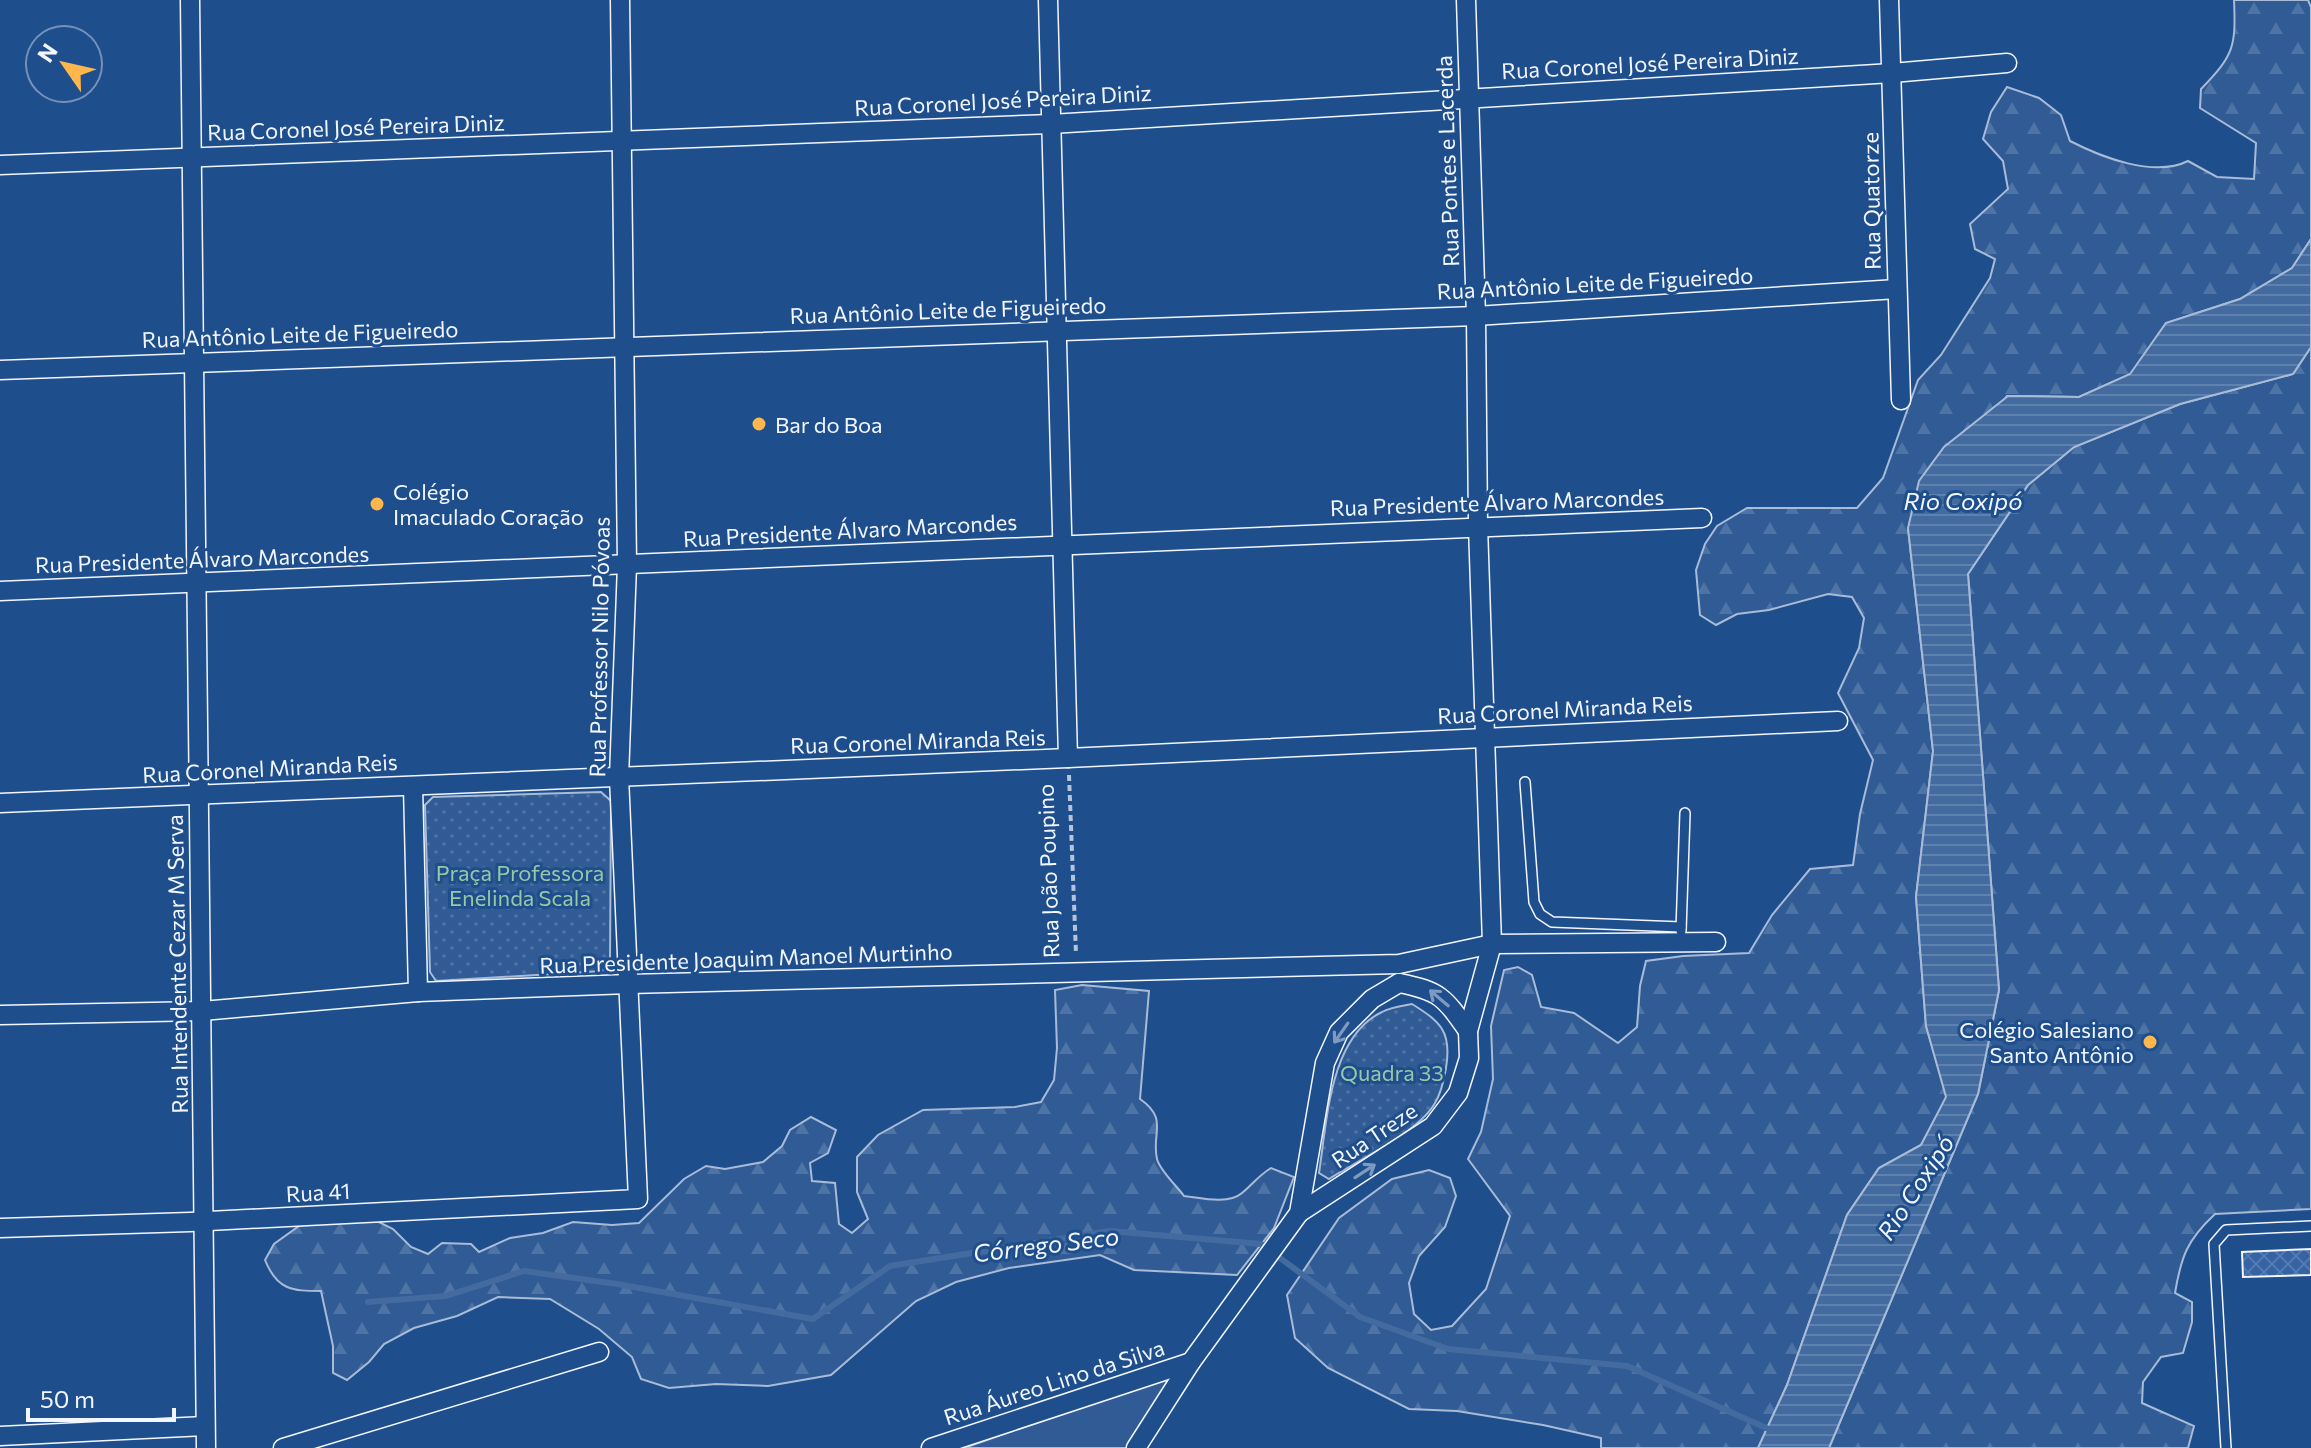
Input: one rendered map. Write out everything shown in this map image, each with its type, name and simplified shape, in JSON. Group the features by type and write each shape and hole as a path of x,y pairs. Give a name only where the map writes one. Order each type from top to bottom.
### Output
{"street":[{"name":"Rua Intendente Cezar M Serva","path":"190,0 206,1448"},
{"name":"Rua Professor Nilo Póvoas","path":"620,0 627,565 619,777 638,1199"},
{"name":"Rua João Poupino","path":"1048,0 1068,758"},
{"name":"Rua Pontes e Lacerda","path":"1466,0 1476,316 1478,526 1492,944"},
{"name":"Rua Quatorze","path":"1889,0 1901,400"},
{"name":"Rua Coronel José Pereira Diniz","path":"0,165 1051,124 1892,73 2007,63"},
{"name":"Rua Antônio Leite de Figueiredo","path":"0,370 1476,316 1897,289"},
{"name":"Rua Presidente Álvaro Marcondes","path":"0,591 1063,543 1702,518"},
{"name":"Rua Coronel Miranda Reis","path":"0,803 1068,758 1838,721"},
{"path":"413,786 418,992"},
{"name":"Rua Presidente Joaquim Manoel Murtinho","path":"0,1015 202,1011 418,992 629,984 1076,972 1399,974 1492,944 1680,934 1716,942"},
{"name":"Rua Treze","path":"1136,1448 1191,1362 1295,1219 1433,1126 1458,1093 1469,1058 1468,1031 1492,944"},
{"name":"Rua Treze","path":"1295,1219 1325,1063 1339,1032 1399,974"},
{"path":"1399,974 1431,989 1452,1008 1468,1031"},
{"name":"Rua 41","path":"0,1228 638,1199"},
{"path":"283,1448 599,1352"},
{"name":"Rua Áureo Lino da Silva","path":"931,1448 1191,1362"},
{"path":"0,1436 205,1426"}],"lane":[{"path":"1525,782 1534,902 1540,914 1552,922 1680,934 1685,813"},
{"path":"2226,1448 2214,1244 2226,1230 2311,1226"}],"path":[{"name":"Rua João Poupino","path":"1068,758 1076,972"}],"green space":[{"path":"2234,0 2308,0 2311,7 2311,239 2292,268 2240,299 2166,323 2131,374 2079,397 2007,396 1908,528 1933,751 1916,897 1926,1026 1947,1097 1921,1145 1879,1168 1847,1215 1787,1385 1758,1448 1601,1448 1601,1438 1543,1425 1457,1411 1409,1409 1328,1368 1295,1338 1287,1295 1339,1218 1392,1179 1429,1170 1450,1178 1456,1196 1445,1227 1419,1256 1409,1283 1414,1314 1431,1330 1452,1326 1486,1289 1510,1216 1468,1159 1481,1132 1493,1079 1491,1026 1504,970 1518,967 1532,975 1541,1007 1574,1013 1618,1043 1637,1027 1640,986 1646,961 1749,953 1772,915 1810,869 1853,865 1860,814 1873,760 1838,693 1859,648 1864,618 1852,597 1828,594 1769,610 1737,614 1716,625 1700,615 1696,570 1705,544 1717,526 1747,508 1857,508 1883,478 1918,380 1941,355 1990,278 1995,259 1975,249 1970,224 2008,189 2003,161 1983,139 1991,112 2007,87 2039,98 2061,115 2070,141 2097,153 2144,166 2174,166 2188,161 2217,177 2254,179 2256,143 2200,108 2201,89 2231,49"},
{"name":"Colégio Salesiano Santo Antônio","path":"2311,347 2311,1209 2215,1214 2187,1250 2175,1293 2192,1302 2192,1322 2183,1353 2161,1357 2143,1382 2142,1403 2194,1426 2188,1448 1829,1448 1978,1094 1999,990 1968,574 2028,485 2074,447 2180,404 2293,374"},
{"name":"Praça Professora Enelinda Scala","path":"601,792 611,801 610,962 602,971 436,981 430,972 425,805 433,797"},
{"path":"1082,985 1149,991 1140,1099 1149,1106 1157,1120 1159,1164 1184,1196 1214,1200 1236,1197 1271,1168 1294,1177 1274,1228 1237,1275 1134,1270 1100,1255 1009,1268 956,1282 916,1301 831,1375 768,1386 716,1384 669,1388 641,1379 632,1357 599,1329 550,1299 498,1297 457,1316 414,1328 384,1344 369,1362 347,1380 333,1373 333,1346 321,1291 287,1287 275,1278 265,1260 274,1244 299,1226 338,1220 373,1219 393,1229 411,1247 428,1254 442,1243 471,1244 479,1252 510,1238 543,1233 573,1222 612,1225 639,1223 684,1179 706,1166 725,1169 763,1162 782,1146 790,1130 811,1117 836,1130 828,1153 810,1163 812,1181 835,1183 839,1224 852,1233 868,1219 857,1192 857,1157 878,1135 923,1110 1015,1107 1041,1102 1054,1080 1057,1048 1055,990"},
{"name":"Quadra 33","path":"1412,1004 1437,1023 1446,1037 1446,1068 1437,1099 1416,1125 1329,1179 1319,1173 1328,1107 1341,1061 1364,1024 1385,1010"},
{"path":"1160,1380 1173,1381 1128,1448 964,1448"}],"water":[{"name":"Rio Coxipó","path":"2311,239 2311,347 2293,374 2180,404 2074,447 2028,485 1968,574 1999,990 1978,1094 1829,1448 1758,1448 1787,1385 1847,1215 1879,1168 1921,1145 1946,1097 1926,1026 1916,897 1933,751 1908,528 1919,481 1944,447 2008,396 2079,397 2130,374 2166,323 2240,299 2292,268"}],"building":[{"path":"2311,1249 2311,1275 2243,1277 2242,1252"}],"waterway":[{"name":"Córrego Seco","path":"368,1302 446,1296 524,1271 617,1284 813,1319 890,1266 1110,1231 1261,1244 1360,1317 1448,1349 1627,1366 1773,1431"}],"place":[{"name":"Bar do Boa","path":"759,424"},
{"name":"Colégio Imaculado Coração","path":"377,504"},
{"name":"Colégio Salesiano Santo Antônio","path":"2150,1042"}]}
